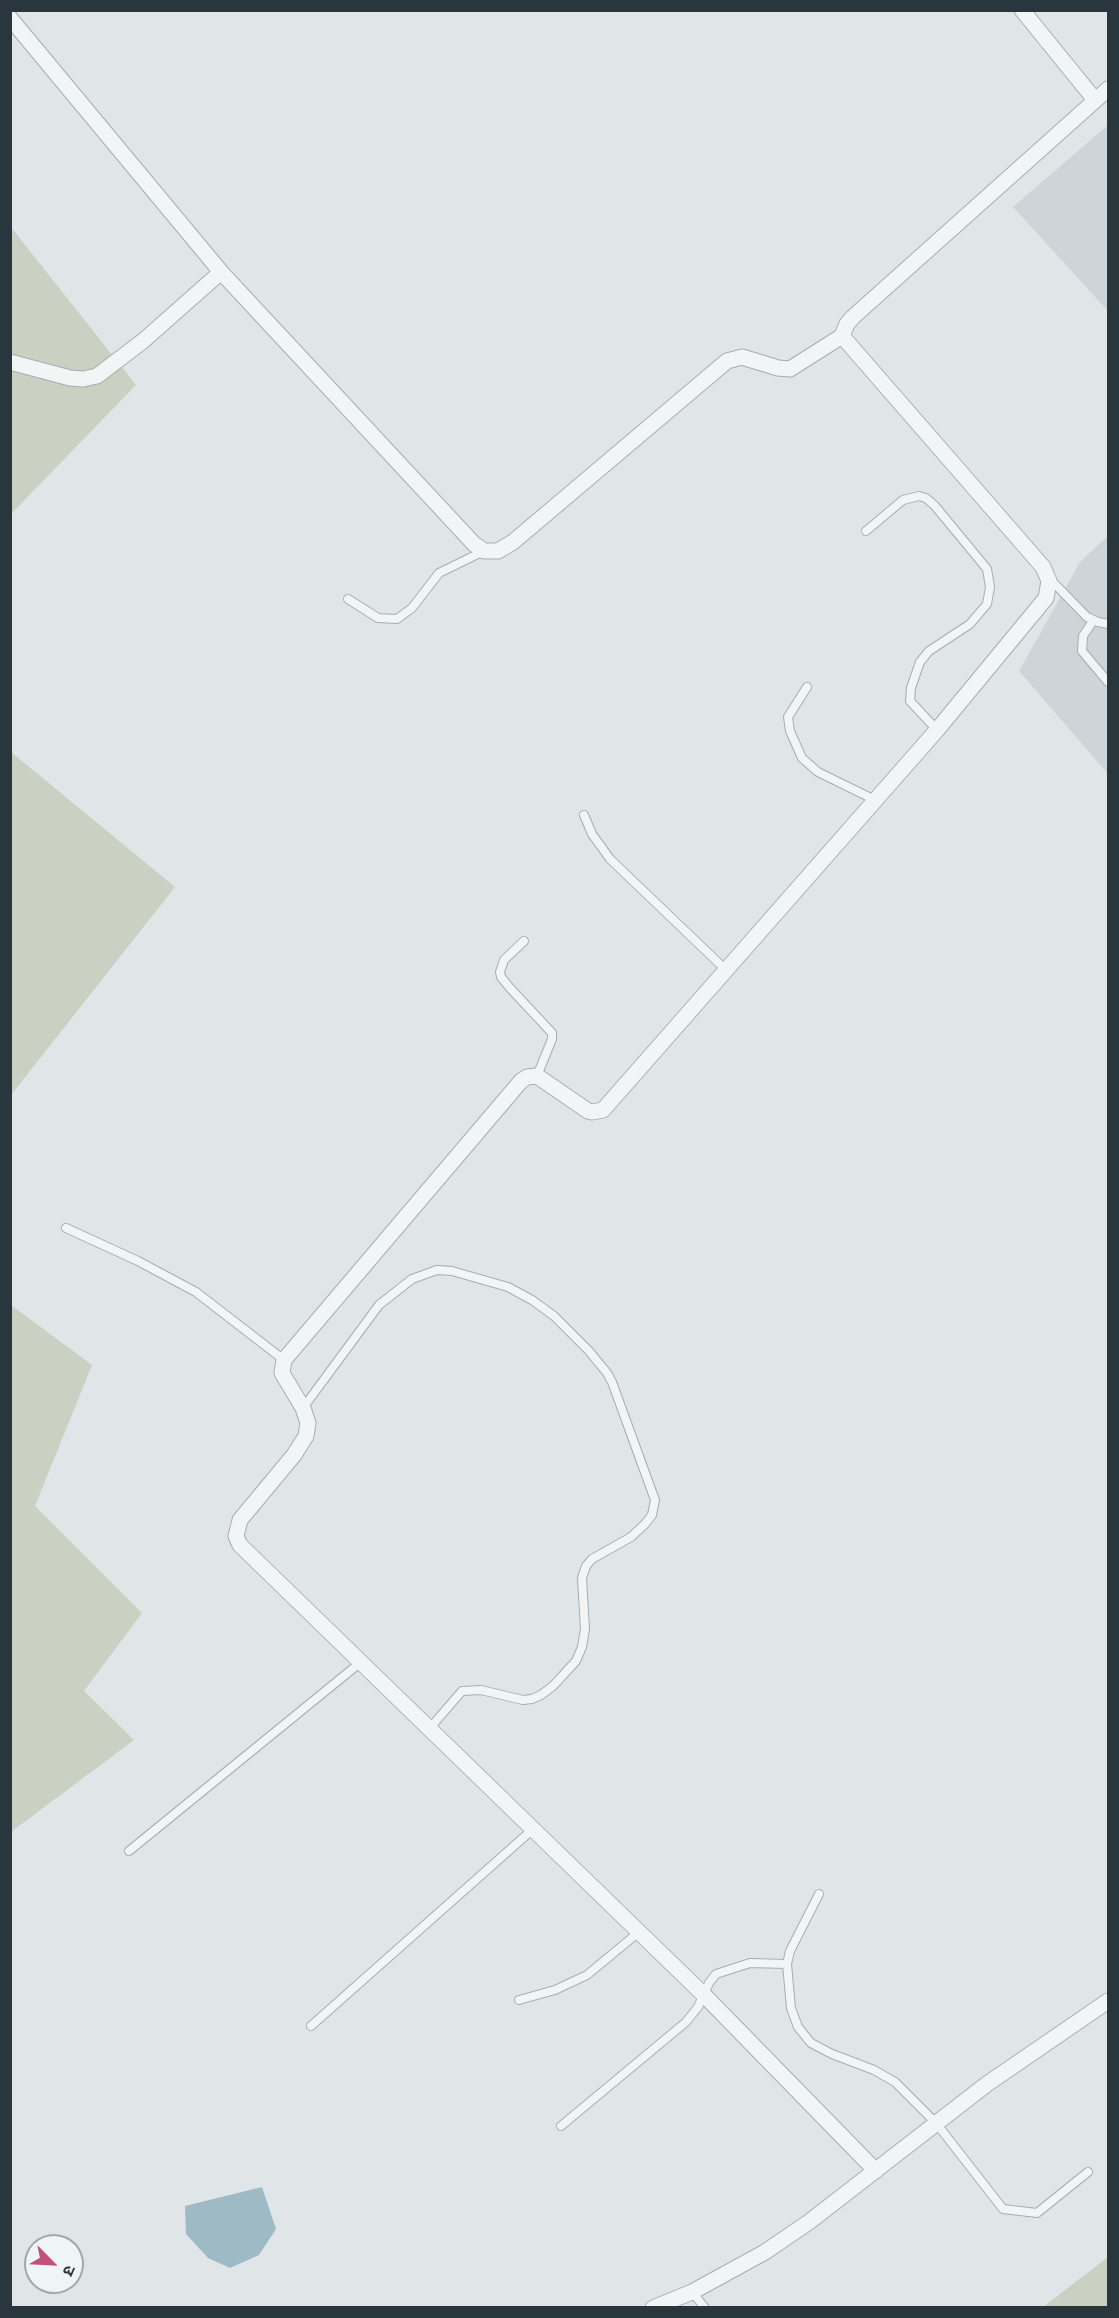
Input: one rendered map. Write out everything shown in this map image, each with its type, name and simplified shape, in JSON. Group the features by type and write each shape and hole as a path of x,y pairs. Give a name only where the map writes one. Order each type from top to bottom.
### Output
{"street":[{"path":"1022,10 1095,100"},
{"path":"10,18 221,272 465,536 484,551 498,551 513,542 727,361 742,357 778,368 790,369 842,336 853,317 1108,89"},
{"path":"10,363 70,378 83,379 97,376 143,341 221,272"},
{"path":"842,336 1043,567 1048,577 1049,588 1041,606 937,730 603,1110 592,1113 588,1111 537,1076 527,1077 521,1081 284,1360 282,1373 303,1408 308,1430 303,1443 240,1520 236,1536 240,1545 704,1995 876,2170"},
{"path":"653,2307 692,2292 765,2252 809,2222 987,2084 1108,2001"}],"lane":[{"path":"866,531 903,500 919,496 926,498 987,569 990,587 987,604 970,624 929,651 920,662 913,680 910,701 937,730"},
{"path":"348,599 378,618 397,619 412,608 439,573 484,551"},
{"path":"1048,577 1093,621 1108,624"},
{"path":"1093,621 1083,636 1082,651 1108,682"},
{"path":"807,687 788,717 790,732 802,758 824,775 876,800"},
{"path":"584,814 592,834 610,859 727,971"},
{"path":"524,941 504,960 500,972 501,977 510,988 552,1033 552,1039 537,1076"},
{"path":"66,1228 138,1261 196,1292 284,1360"},
{"path":"303,1408 379,1305 412,1279 437,1270 452,1271 508,1287 532,1300 554,1316 589,1351 612,1382 652,1486 655,1500 652,1515 645,1524 631,1537 592,1559 586,1566 582,1578 585,1629 582,1647 576,1661 553,1686 532,1699 523,1700 481,1690 462,1691 430,1728"},
{"path":"129,1851 362,1661"},
{"path":"311,2026 532,1830"},
{"path":"819,1894 790,1951 787,1964 791,2008 795,2019 811,2043 885,2076 902,2089 936,2123 1005,2210 1037,2213 1088,2172"},
{"path":"519,2000 555,1990 587,1975 639,1932"},
{"path":"561,2126 686,2022 698,2007 712,1978 721,1971 750,1963 787,1964"},
{"path":"692,2292 705,2307"}],"shaded area":[{"path":"1108,125 1108,311 1013,207"},
{"path":"1108,536 1108,774 1019,671 1080,562"}],"green space":[{"path":"10,226 136,385 11,514 10,514"},
{"path":"11,752 175,887 11,1095"},
{"path":"11,1305 92,1365 35,1506 142,1613 84,1691 134,1740 11,1832"},
{"path":"1108,2257 1108,2307 1043,2307"}],"water":[{"path":"262,2187 276,2229 259,2255 230,2268 208,2258 186,2234 185,2206"}]}
